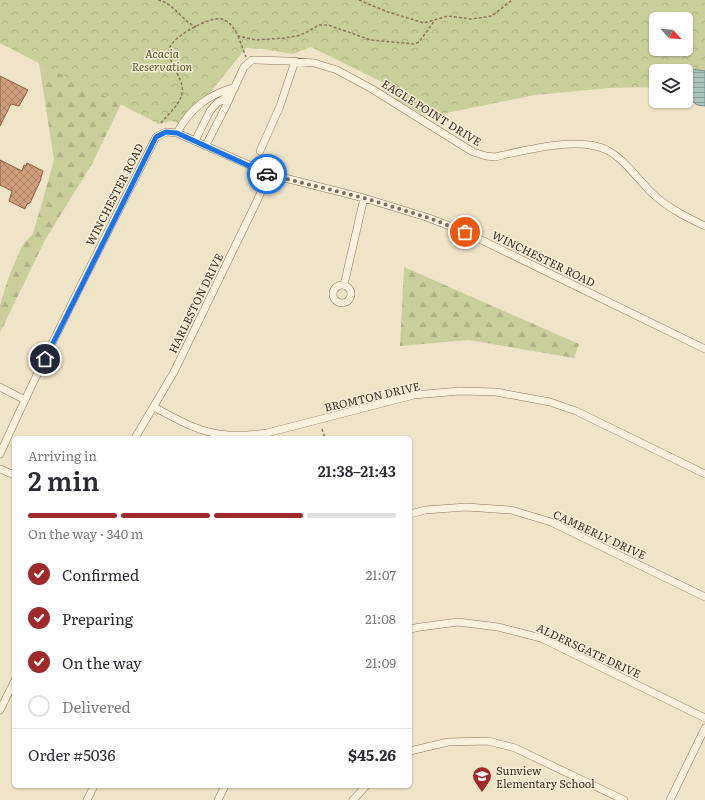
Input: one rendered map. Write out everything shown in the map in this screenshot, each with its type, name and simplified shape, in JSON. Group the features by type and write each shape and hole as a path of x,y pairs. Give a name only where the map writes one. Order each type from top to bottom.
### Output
{"street":[{"name":"EAGLE POINT DRIVE","path":"249,63 252,60 295,61 314,63 337,70 372,88 473,152 486,156 495,156 565,144 597,147 607,150 620,160 652,193 672,208 705,226"},
{"path":"260,151 280,106 295,61"},
{"path":"206,145 244,67 249,63"},
{"path":"177,133 183,123 202,102 219,92 234,87"},
{"path":"195,141 210,111 218,103 231,95"},
{"name":"WINCHESTER ROAD","path":"0,454 84,278 156,137 166,132 177,133 269,174 364,198 429,218 465,232 705,349"},
{"name":"HARLESTON DRIVE","path":"136,436 174,372 269,174"},
{"path":"344,285 364,198"},
{"path":"0,387 25,400"},
{"name":"BROMTON DRIVE","path":"154,407 201,430 224,435 248,436 267,433 414,395 460,391 496,392 550,402 576,410 705,474"},
{"path":"0,468 12,474"},
{"name":"CAMBERLY DRIVE","path":"412,513 424,510 466,507 511,510 551,522 705,597"},
{"name":"ALDERSGATE DRIVE","path":"412,629 458,622 498,627 541,638 705,718"},
{"path":"0,710 12,686"},
{"path":"670,800 705,728"},
{"path":"412,749 448,742 488,741 515,748 624,800"},
{"path":"87,800 93,788"},
{"path":"218,800 224,788"},
{"path":"353,800 364,788"}],"path":[{"path":"158,0 168,4 184,20 196,27"},
{"path":"359,0 406,18 424,23 448,16 471,19 492,16 512,0"},
{"path":"166,122 162,122 176,105 182,93 181,83 169,55 169,48 173,41 210,20 221,19 233,26 249,63"},
{"path":"238,36 256,40 284,38 305,34 319,26 328,25 371,40 414,44 419,42 435,20"},
{"path":"322,429 324,436"}],"green space":[{"name":"Acacia Reservation","path":"0,0 705,0 705,86 693,77 693,64 649,64 649,87 609,88 535,95 427,117 398,100 392,87 311,47 293,54 246,48 184,125 172,121 159,124 0,43"},
{"path":"0,15 121,104 92,164 45,240 0,333 0,305 9,276 23,244 33,234 54,160 39,63 0,43"},
{"path":"404,267 579,344 574,358 469,340 400,346"}],"water":[{"path":"693,69 705,71 705,106 697,105 693,102"}],"building":[{"path":"0,76 28,90 19,106 11,104 0,126"},
{"path":"0,160 22,171 24,165 26,166 27,163 43,171 30,203 27,204 25,209 9,201 12,191 0,185"}],"way so far":[{"path":"267,174 364,198 429,218 465,232"}],"place":[{"name":"Sunview Elementary School","path":"482,793"}],"route":[{"path":"45,359 84,278 156,137 169,131 177,133 267,174"}]}
